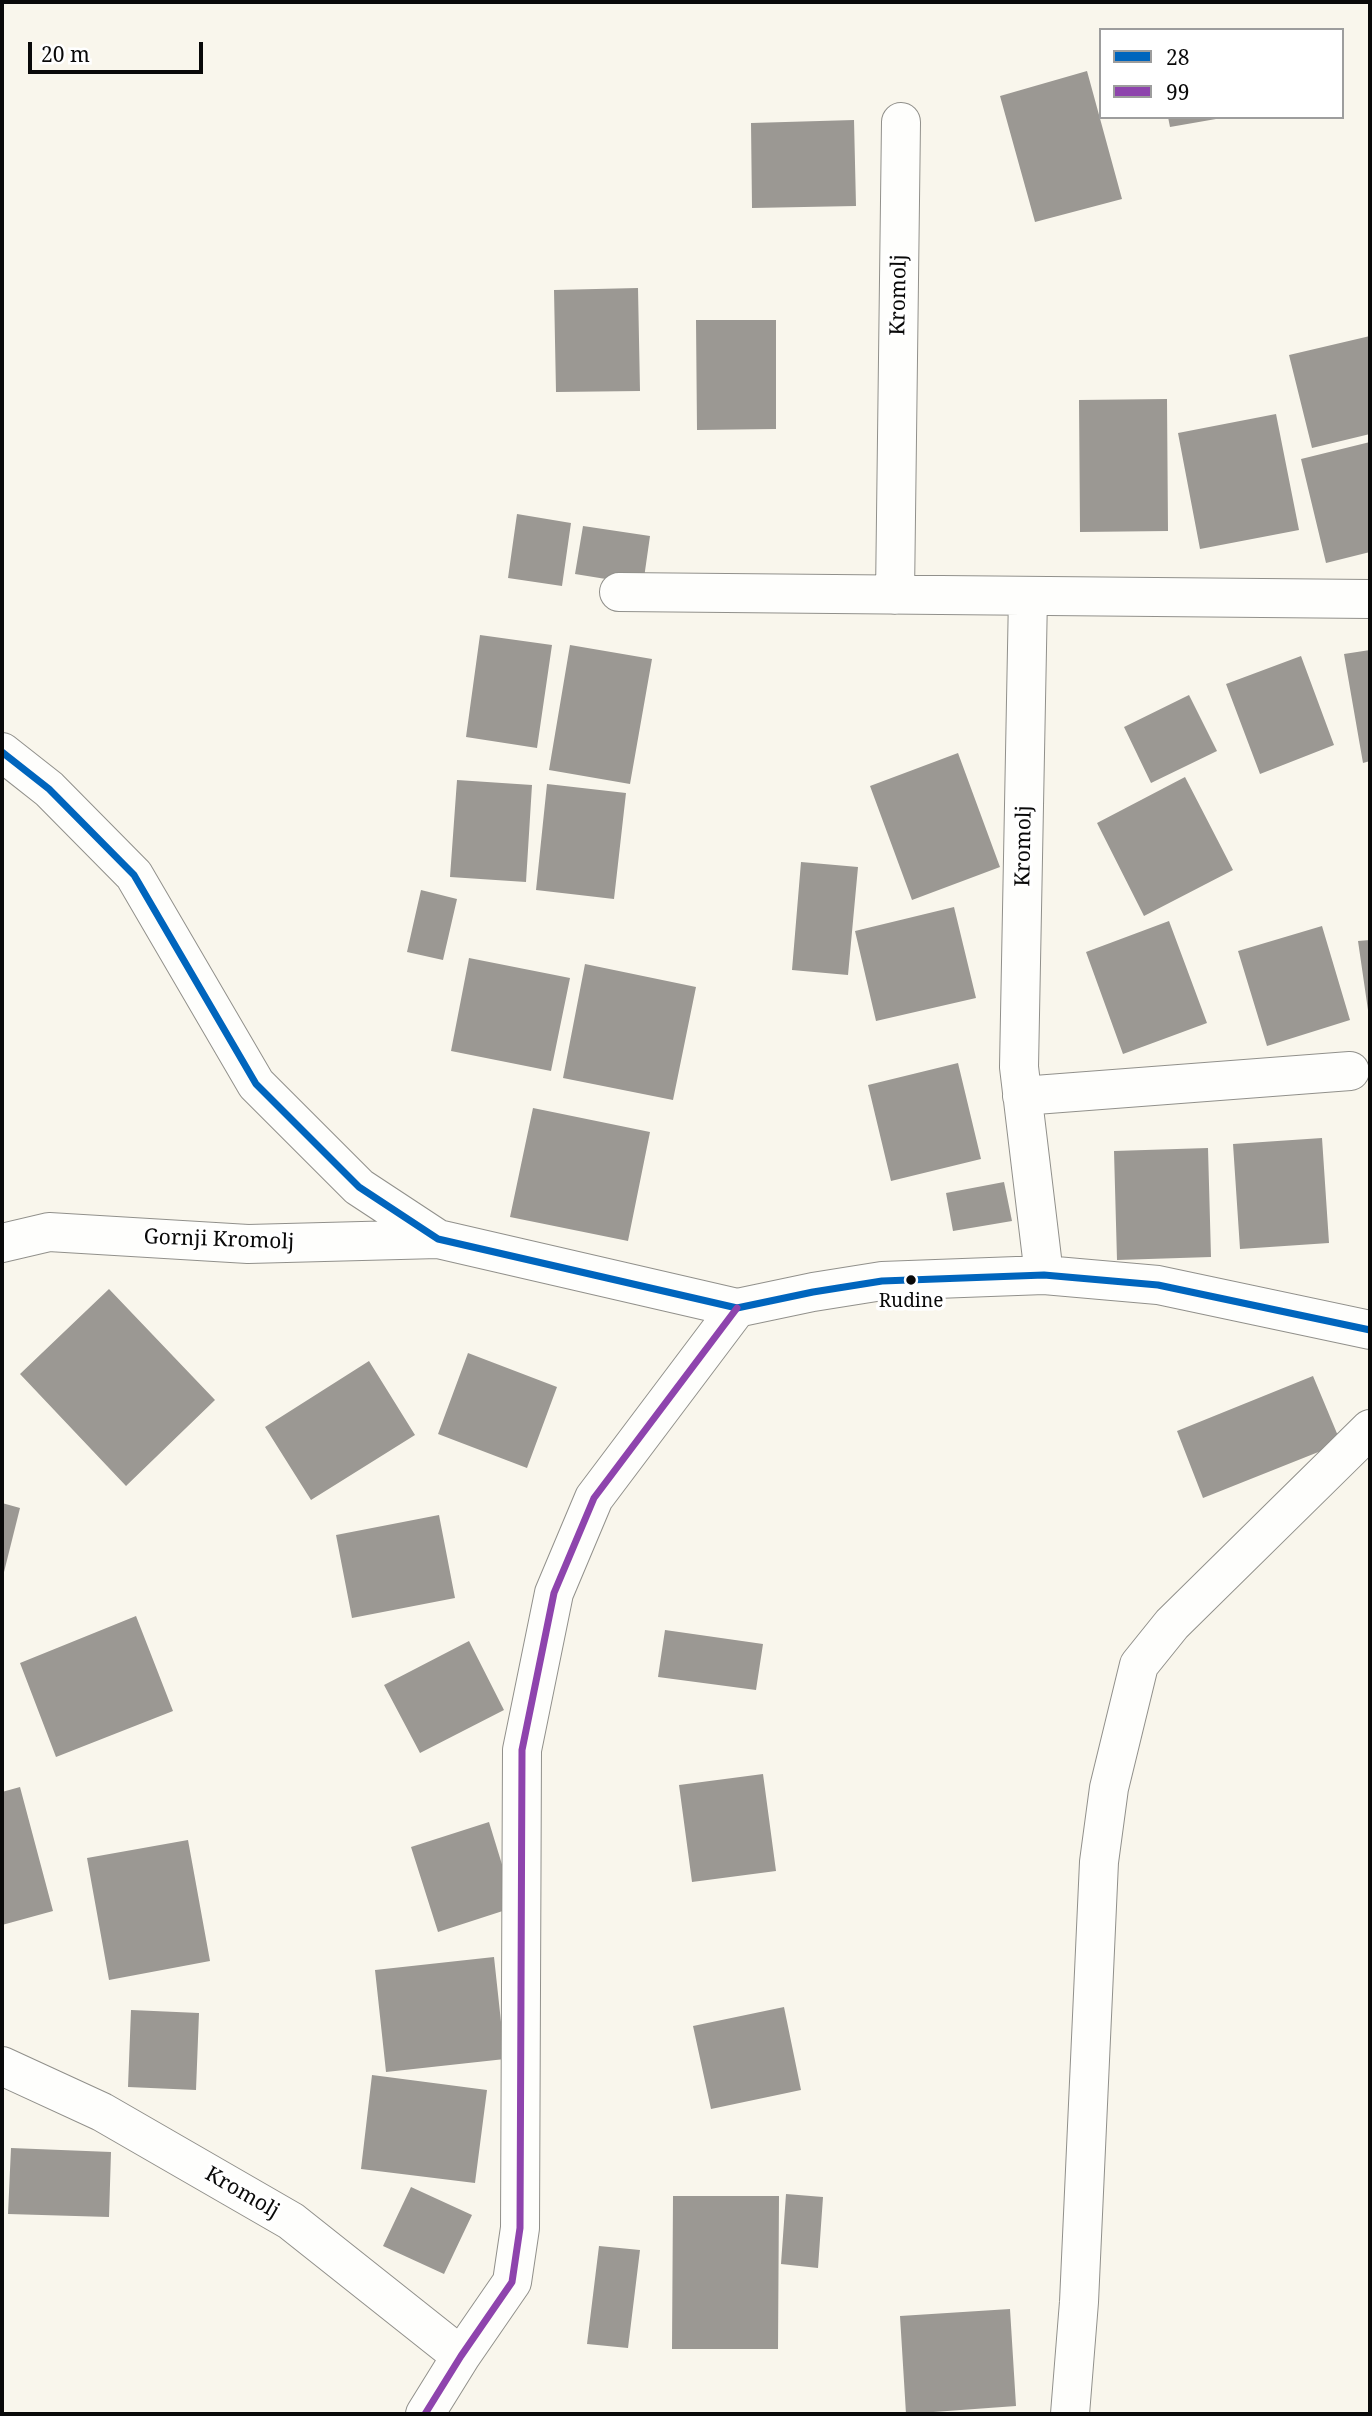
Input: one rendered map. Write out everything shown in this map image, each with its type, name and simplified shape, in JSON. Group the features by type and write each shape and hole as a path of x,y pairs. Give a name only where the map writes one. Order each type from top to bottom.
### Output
{"street":[{"name":"Kromolj","path":"895,595 901,122"},
{"path":"619,592 1370,599"},
{"name":"Kromolj","path":"1028,596 1019,1067 1044,1275"},
{"path":"2,752 49,789 134,875 256,1084 359,1187 438,1239 737,1308 881,1281 1044,1275 1158,1285 1370,1330"},
{"path":"1022,1096 1350,1071"},
{"name":"Gornji Kromolj","path":"2,1243 49,1232 248,1244 438,1239"},
{"path":"425,2414 512,2282 520,2228 522,1750 554,1593 594,1498 737,1308"},
{"path":"1070,2414 1079,2302 1099,1862 1109,1788 1139,1665 1172,1625 1370,1429"},
{"name":"Kromolj","path":"2,2066 102,2112 291,2221 461,2356"}],"building":[{"path":"1087,71 1122,199 1035,222 1000,96"},
{"path":"1168,119 1216,119 1170,127"},
{"path":"854,120 856,206 752,208 751,123"},
{"path":"638,288 640,391 556,392 554,290"},
{"path":"696,320 776,320 776,429 697,430"},
{"path":"1370,336 1370,434 1312,448 1289,355"},
{"path":"1167,399 1168,531 1080,532 1079,400"},
{"path":"1276,414 1299,530 1200,549 1178,433"},
{"path":"1370,442 1370,552 1326,563 1301,459"},
{"path":"517,514 571,523 562,586 508,578"},
{"path":"583,526 650,536 643,585 575,574"},
{"path":"480,635 552,645 537,748 466,737"},
{"path":"570,645 652,659 630,784 549,770"},
{"path":"1370,650 1370,761 1363,763 1344,654"},
{"path":"1301,656 1334,745 1260,774 1226,684"},
{"path":"1189,695 1217,751 1151,783 1124,727"},
{"path":"958,753 1000,867 912,900 870,786"},
{"path":"1185,777 1233,870 1144,916 1097,823"},
{"path":"457,780 532,785 526,882 450,877"},
{"path":"547,784 626,793 614,899 536,890"},
{"path":"801,862 858,867 848,975 792,970"},
{"path":"421,890 457,899 443,960 407,952"},
{"path":"954,907 976,998 876,1021 855,931"},
{"path":"1169,921 1207,1023 1123,1054 1086,952"},
{"path":"1322,926 1350,1020 1267,1046 1238,951"},
{"path":"1370,940 1370,1017 1369,1017 1358,941"},
{"path":"469,958 570,978 551,1071 451,1051"},
{"path":"585,964 696,987 673,1100 563,1078"},
{"path":"958,1063 981,1159 891,1181 868,1085"},
{"path":"533,1108 650,1132 628,1241 510,1217"},
{"path":"1322,1138 1329,1243 1240,1249 1233,1144"},
{"path":"1208,1148 1211,1257 1117,1260 1114,1151"},
{"path":"1004,1182 1012,1221 953,1231 946,1193"},
{"path":"109,1289 215,1400 126,1486 20,1374"},
{"path":"468,1353 557,1387 527,1468 438,1434"},
{"path":"369,1361 415,1435 311,1500 265,1427"},
{"path":"1313,1376 1341,1443 1203,1498 1177,1431"},
{"path":"2,1503 20,1508 3,1576 2,1575"},
{"path":"439,1515 455,1598 352,1618 336,1535"},
{"path":"136,1616 173,1711 56,1757 20,1663"},
{"path":"665,1630 763,1644 756,1690 658,1677"},
{"path":"469,1641 504,1710 420,1753 384,1685"},
{"path":"763,1774 776,1871 692,1882 679,1785"},
{"path":"20,1787 53,1911 2,1925 2,1792"},
{"path":"489,1822 515,1907 438,1932 411,1847"},
{"path":"188,1840 210,1961 109,1980 87,1858"},
{"path":"494,1957 505,2059 386,2072 375,1970"},
{"path":"784,2007 801,2090 711,2109 693,2026"},
{"path":"131,2010 199,2013 196,2090 128,2087"},
{"path":"372,2075 487,2090 475,2183 361,2169"},
{"path":"11,2148 111,2152 109,2217 8,2214"},
{"path":"411,2187 472,2215 444,2274 383,2246"},
{"path":"786,2194 823,2197 818,2268 781,2264"},
{"path":"673,2196 779,2196 778,2349 672,2349"},
{"path":"599,2246 640,2250 628,2348 587,2344"},
{"path":"1010,2309 1016,2406 906,2414 900,2316"}],"transit line":[{"name":"28","path":"2,752 49,789 134,875 256,1084 359,1187 438,1239 737,1308 882,1281 1044,1275 1158,1285 1370,1330"},
{"name":"99","path":"425,2414 512,2282 520,2228 522,1750 554,1593 594,1498 737,1308"}],"place":[{"name":"Rudine","path":"911,1280"}]}
